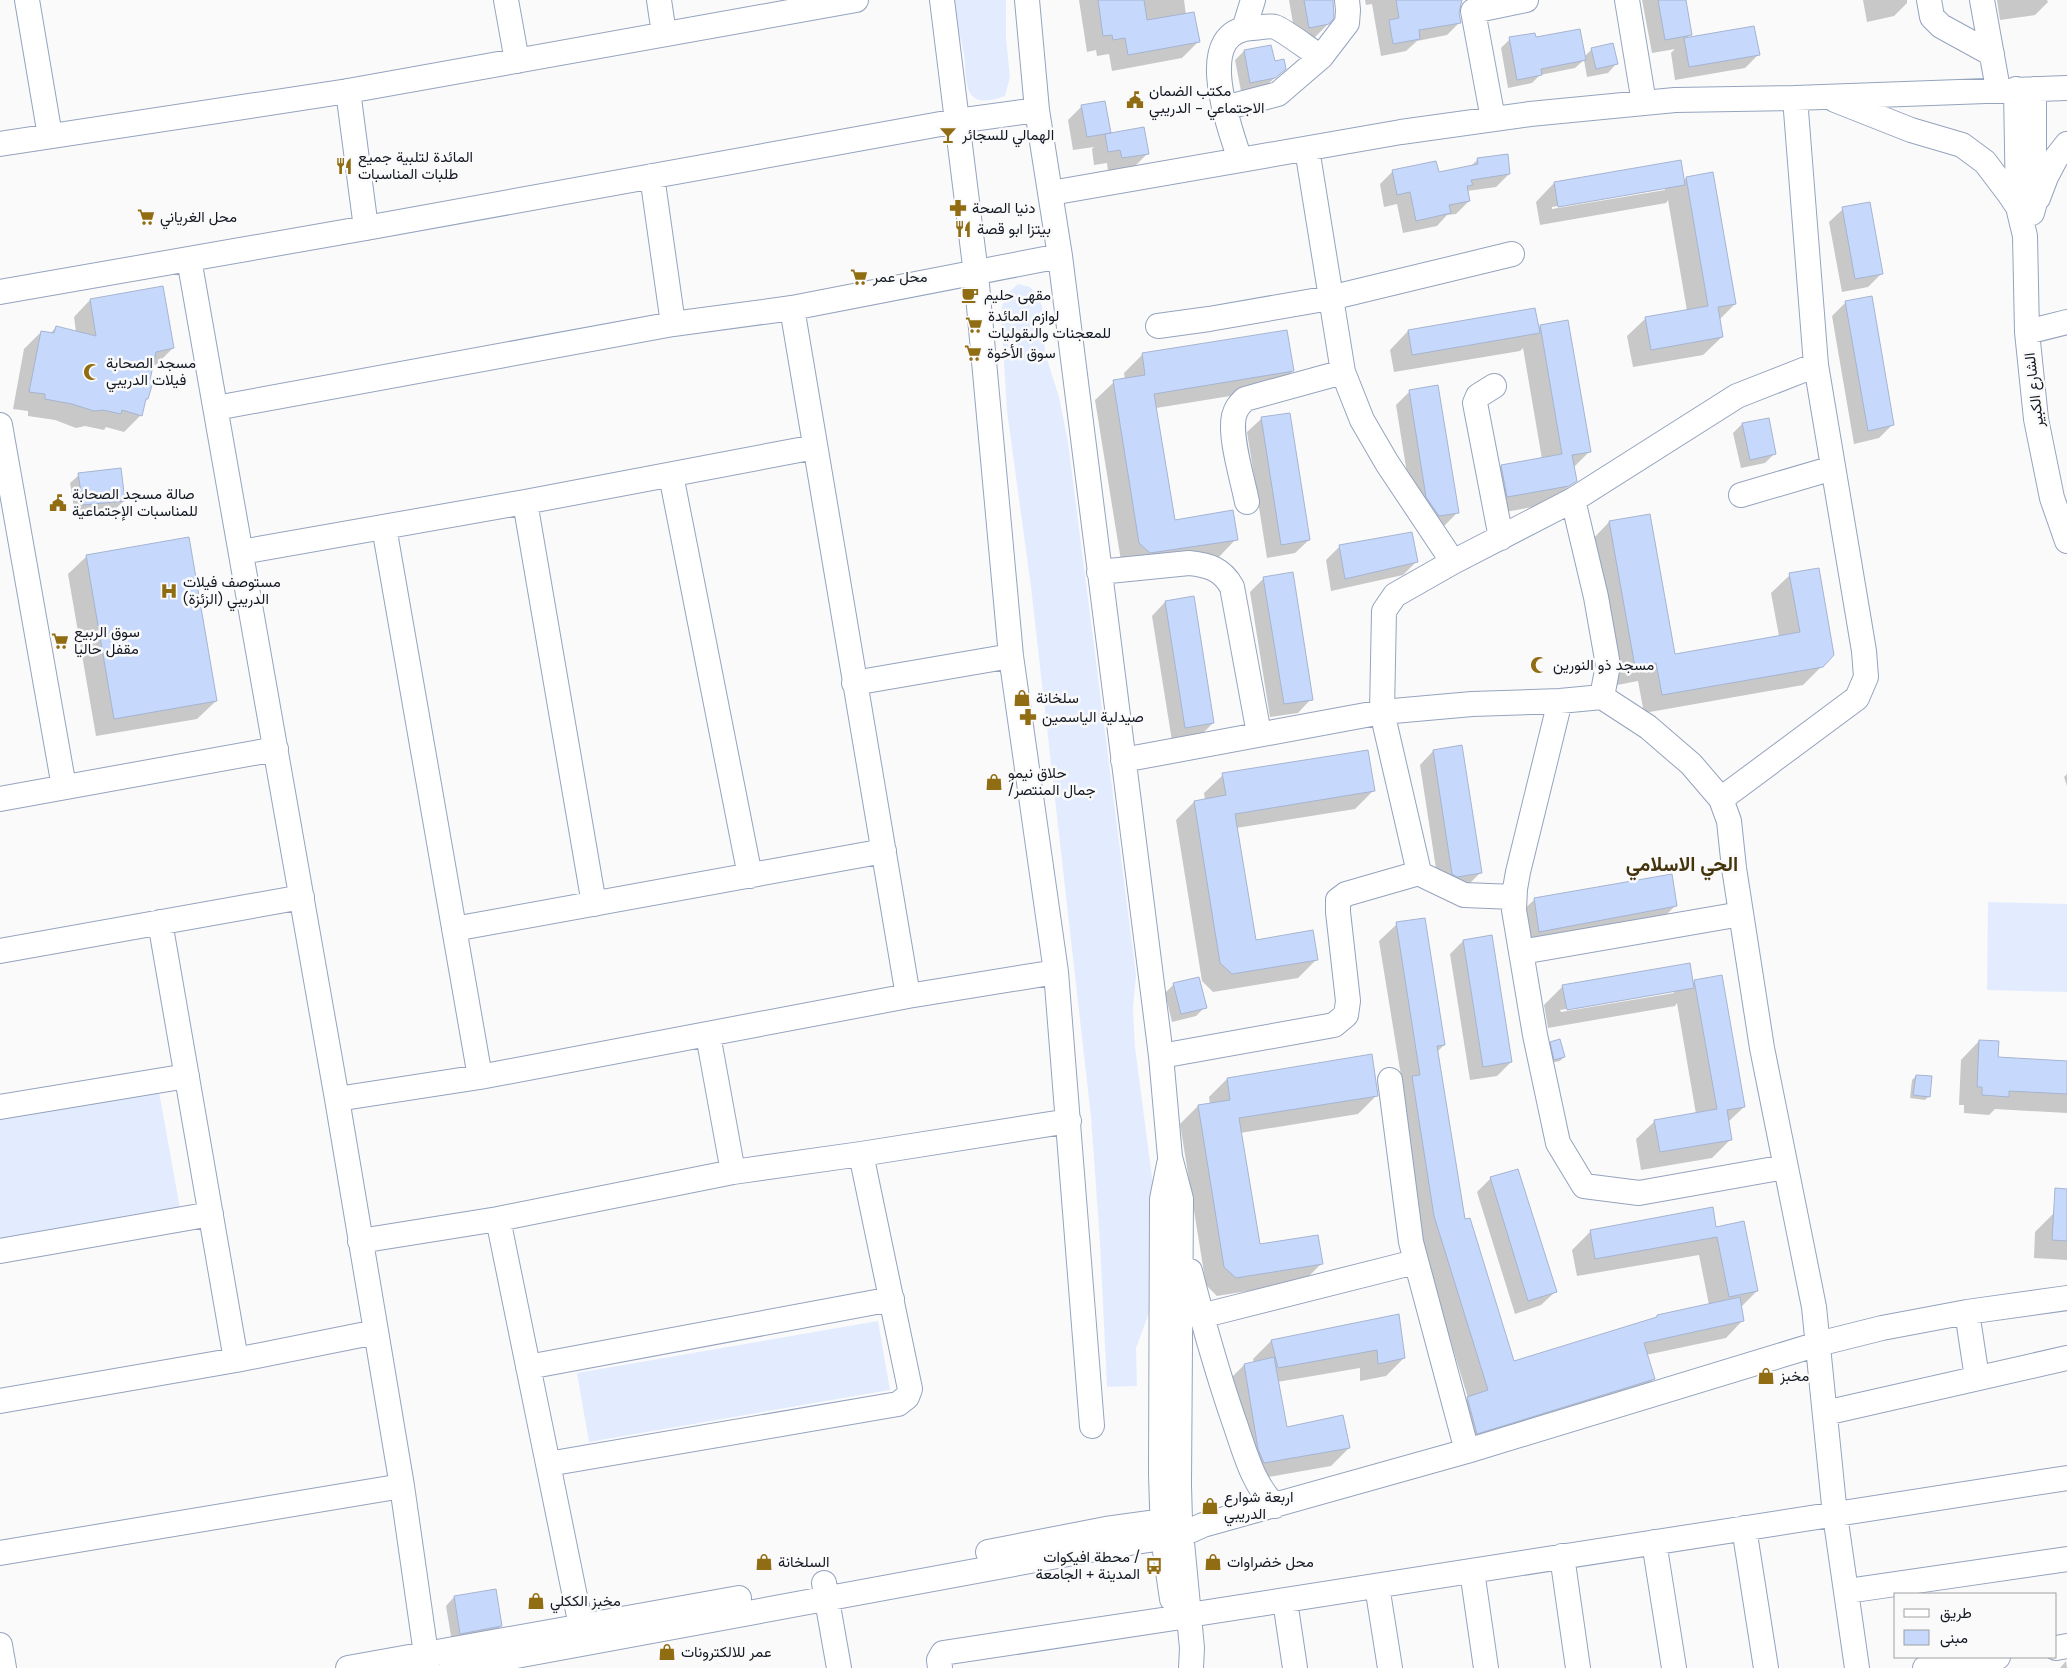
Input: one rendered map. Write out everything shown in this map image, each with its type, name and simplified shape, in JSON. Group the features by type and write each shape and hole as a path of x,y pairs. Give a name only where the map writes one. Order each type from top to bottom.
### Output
{"street":[{"path":"27,0 50,136"},
{"path":"506,0 517,61"},
{"path":"659,0 664,34"},
{"path":"0,144 348,91 664,34 809,4 856,0"},
{"path":"942,0 976,274 1011,656 1056,972 1092,1426"},
{"path":"1027,0 1037,110 1060,256 1161,1056 1170,1157 1181,1199 1179,1375 1172,1528"},
{"path":"1244,28 1253,0"},
{"path":"1224,108 1278,94 1321,57 1347,24 1347,0"},
{"path":"1493,119 1472,5 1526,0"},
{"path":"1627,0 1644,103"},
{"path":"1929,0 1932,17 1941,26 1992,54"},
{"name":"الشارع الكبير","path":"1982,0 1992,54 2016,89 2026,206 2027,332 2036,420 2052,498 2067,541"},
{"path":"1240,160 1220,89 1220,49 1225,40 1244,28 1275,27 1321,57"},
{"path":"1051,193 1400,132 1493,119 1644,103 1675,100 1795,98 2067,88"},
{"path":"348,91 366,228"},
{"path":"1826,96 1911,130 1962,145 1985,162 2010,195 2026,206 2067,144"},
{"path":"1721,799 1857,698 1866,677 1864,651 1816,366 1795,98"},
{"path":"0,292 957,121 1037,110"},
{"path":"1307,149 1343,372 1362,420 1387,463 1453,562"},
{"path":"652,176 673,324"},
{"path":"1158,326 1330,298 1512,254"},
{"path":"216,408 673,324 792,308 976,274 1060,256"},
{"path":"190,259 337,1099 402,1486 426,1662"},
{"path":"792,308 908,996"},
{"path":"2027,332 2067,322"},
{"path":"1416,872 1418,863 1382,712 1384,611 1395,595 1453,562 1573,500 1737,396 1816,366"},
{"path":"1247,502 1234,434 1234,418 1237,407 1245,399 1343,372"},
{"path":"1494,386 1478,396 1475,404 1502,538"},
{"path":"0,425 64,787"},
{"path":"241,552 525,502 815,447"},
{"path":"1741,495 1833,468"},
{"path":"671,475 750,876"},
{"path":"1573,500 1596,597 1608,665 1602,697"},
{"path":"525,502 594,904"},
{"path":"384,527 480,1077"},
{"path":"1099,572 1189,563 1204,565 1226,576 1232,587 1259,734"},
{"path":"854,683 1011,656"},
{"path":"1123,760 1382,712 1472,704 1560,701 1602,697 1648,727 1691,764 1721,799 1730,821 1734,868 1762,1048 1805,1258 1818,1344 1835,1515 1857,1668"},
{"path":"1560,701 1518,872 1514,897 1514,910 1535,1035 1558,1143 1584,1186 1639,1193 1785,1167"},
{"path":"0,798 276,749"},
{"path":"454,929 884,851"},
{"path":"1161,1056 1334,1025 1346,1016 1348,1001 1338,912 1338,900 1346,894 1416,872 1464,895 1514,897"},
{"path":"0,951 302,897"},
{"path":"1521,952 1741,914"},
{"path":"160,922 236,1360"},
{"path":"337,1099 480,1077 908,996 1056,972"},
{"path":"708,1035 733,1172"},
{"path":"0,1107 187,1076"},
{"path":"1390,1080 1410,1242 1467,1450"},
{"path":"360,1241 498,1219 733,1172 1069,1121"},
{"path":"548,1464 898,1404 907,1397 910,1389 861,1154"},
{"path":"1170,1157 1162,1199 1161,1474 1172,1528 1182,1617 1180,1651 1186,1668"},
{"path":"0,1251 211,1214"},
{"path":"498,1219 581,1626"},
{"path":"1182,1243 1201,1316 1226,1398 1254,1478 1264,1495 1276,1506"},
{"path":"1201,1316 1415,1262"},
{"path":"451,1668 492,1664 826,1591 1172,1528 1204,1526 1467,1450 1818,1344 1882,1328 1967,1312 2067,1298"},
{"path":"528,1367 892,1299"},
{"path":"1967,1312 1977,1378"},
{"path":"0,1401 236,1360 376,1332"},
{"path":"1824,1413 2067,1358"},
{"path":"940,1668 939,1660 943,1653 2067,1478"},
{"path":"0,1553 402,1486"},
{"path":"1744,1528 1766,1668"},
{"path":"1654,1542 1674,1668"},
{"path":"1562,1556 1578,1668"},
{"path":"1847,1591 2067,1559"},
{"path":"1472,1571 1486,1668"},
{"path":"1377,1586 1390,1668"},
{"path":"348,1668 426,1662 581,1626 826,1591"},
{"path":"826,1591 839,1668"},
{"path":"1285,1601 1295,1668"},
{"path":"1182,1617 1192,1648 1191,1668"},
{"path":"0,1645 4,1668"},
{"path":"1925,1668 1991,1658"}],"shaded area":[{"path":"954,0 1006,0 1006,38 1010,77 1005,96 991,100 981,100 974,97 970,92 957,27"},
{"path":"1018,284 1030,287 1038,296 1042,306 1045,353 1059,397 1068,442 1136,975 1133,1008 1135,1047 1153,1185 1150,1310 1136,1348 1137,1386 1107,1387 1100,1243 1091,1117 1031,587 1007,411 1001,313 1004,296"},
{"path":"1988,902 2067,904 2067,992 1987,990"},
{"path":"158,1086 181,1214 0,1241 0,1113"},
{"path":"878,1321 890,1390 589,1442 577,1373"}],"building":[{"path":"1098,0 1144,0 1147,20 1194,12 1200,42 1128,55 1125,38 1113,40 1112,35 1103,36"},
{"path":"1304,0 1333,0 1334,18 1329,24 1309,28"},
{"path":"1396,0 1462,0 1459,13 1461,23 1419,30 1420,39 1393,44 1389,20 1399,18"},
{"path":"1658,0 1686,0 1692,35 1665,40"},
{"path":"1754,26 1760,55 1689,67 1684,38"},
{"path":"1580,29 1586,60 1541,69 1542,75 1517,80 1509,37 1535,33 1536,37"},
{"path":"1613,43 1618,64 1596,69 1591,48"},
{"path":"1271,45 1275,61 1284,59 1286,69 1275,78 1250,83 1244,50"},
{"path":"1105,101 1111,133 1087,137 1081,105"},
{"path":"1144,127 1149,154 1122,158 1120,150 1108,152 1105,134"},
{"path":"1508,154 1510,174 1471,180 1473,185 1467,186 1470,201 1449,205 1451,213 1416,221 1410,192 1397,195 1392,170 1436,161 1439,172 1478,164 1477,158"},
{"path":"1681,160 1685,185 1558,207 1554,182"},
{"path":"1713,172 1736,304 1718,307 1723,337 1651,350 1645,317 1708,306 1686,177"},
{"path":"1870,202 1883,274 1855,279 1842,207"},
{"path":"163,286 174,348 156,352 150,380 153,382 142,416 122,410 121,414 103,410 94,411 72,404 45,399 45,394 29,392 41,331 54,333 56,326 96,336 90,299"},
{"path":"1872,296 1894,425 1868,431 1845,301"},
{"path":"1535,308 1540,333 1412,355 1408,330"},
{"path":"1568,320 1591,452 1572,455 1577,481 1569,486 1507,497 1501,465 1562,454 1540,325"},
{"path":"1287,330 1294,371 1154,394 1175,520 1233,510 1238,540 1150,553 1139,543 1113,380 1145,375 1142,353"},
{"path":"1438,385 1459,513 1439,516 1426,497 1409,390"},
{"path":"1290,413 1310,540 1281,545 1261,417"},
{"path":"1769,418 1776,454 1750,460 1742,423"},
{"path":"121,468 125,501 83,505 78,473"},
{"path":"1650,514 1675,654 1800,632 1789,573 1819,568 1834,655 1823,667 1662,695 1656,663 1635,667 1609,521"},
{"path":"1412,532 1418,562 1345,579 1339,545"},
{"path":"189,537 217,701 114,719 86,555"},
{"path":"1293,572 1313,700 1284,704 1263,577"},
{"path":"1194,596 1214,723 1185,728 1165,601"},
{"path":"1462,745 1482,873 1457,877 1452,874 1433,750"},
{"path":"1368,750 1375,791 1235,814 1256,940 1313,930 1318,960 1232,974 1220,963 1194,801 1226,795 1222,773"},
{"path":"1672,874 1677,906 1539,932 1534,898"},
{"path":"1425,918 1445,1045 1437,1046 1465,1219 1470,1218 1514,1361 1657,1317 1657,1315 1740,1297 1744,1321 1644,1343 1655,1379 1477,1434 1467,1397 1488,1390 1434,1216 1412,1076 1420,1075 1396,922"},
{"path":"1492,935 1512,1062 1483,1067 1463,940"},
{"path":"1690,963 1694,988 1567,1010 1562,985"},
{"path":"1722,975 1745,1107 1727,1110 1732,1140 1660,1152 1654,1120 1717,1109 1694,980"},
{"path":"1199,977 1207,1008 1181,1014 1173,983"},
{"path":"1560,1039 1565,1057 1554,1060 1550,1042"},
{"path":"1979,1040 1999,1041 1998,1057 2067,1061 2067,1094 2009,1091 2009,1097 1982,1095 1982,1087 1977,1087"},
{"path":"1372,1054 1378,1096 1239,1118 1260,1244 1318,1235 1323,1264 1236,1278 1224,1267 1198,1105 1230,1100 1227,1078"},
{"path":"1916,1075 1932,1076 1930,1097 1913,1095"},
{"path":"1518,1169 1557,1292 1528,1301 1490,1177"},
{"path":"2055,1188 2067,1189 2067,1241 2052,1240"},
{"path":"1713,1207 1716,1227 1744,1221 1758,1291 1729,1297 1717,1237 1595,1259 1590,1230"},
{"path":"1399,1314 1405,1358 1378,1364 1377,1350 1278,1368 1271,1340"},
{"path":"1274,1357 1287,1427 1343,1415 1350,1448 1264,1463 1258,1449 1244,1364"},
{"path":"496,1589 502,1626 460,1634 454,1596"}],"place":[{"name":"مكتب الضمان الاجتماعي - الدريبي","path":"1135,100"},
{"name":"الهمالي للسجائر","path":"948,135"},
{"name":"المائدة لتلبية جميع طلبات المناسبات","path":"344,166"},
{"name":"دنيا الصحة","path":"958,208"},
{"name":"محل الغرياني","path":"146,217"},
{"name":"بيتزا ابو قصة","path":"963,229"},
{"name":"محل عمر","path":"859,277"},
{"name":"مقهى حليم","path":"970,295"},
{"name":"لوازم المائدة للمعجنات والبقوليات","path":"974,325"},
{"name":"سوق الأخوة","path":"973,353"},
{"name":"مسجد الصحابة فيلات الدريبي","path":"92,372"},
{"name":"صالة مسجد الصحابة للمناسبات الإجتماعية","path":"58,503"},
{"name":"مستوصف فيلات الدريبي (الزئزة)","path":"169,591"},
{"name":"سوق الربيع مقفل حاليا","path":"60,641"},
{"name":"مسجد ذو النورين","path":"1539,665"},
{"name":"سلخانة","path":"1022,698"},
{"name":"صيدلية الياسمين","path":"1028,717"},
{"name":"حلاق نيمو /جمال المنتصر","path":"994,782"},
{"name":"مخبز","path":"1766,1376"},
{"name":"اربعة شوارع الدريبي","path":"1210,1506"},
{"name":"السلخانة","path":"764,1562"},
{"name":"محل خضراوات","path":"1213,1562"},
{"name":"محطة افيكوات / المدينة + الجامعة","path":"1154,1566"},
{"name":"مخبز الككلي","path":"536,1601"},
{"name":"عمر للالكترونات","path":"667,1652"}],"district":[{"name":"الحي الاسلامي","path":"1682,864"}]}
